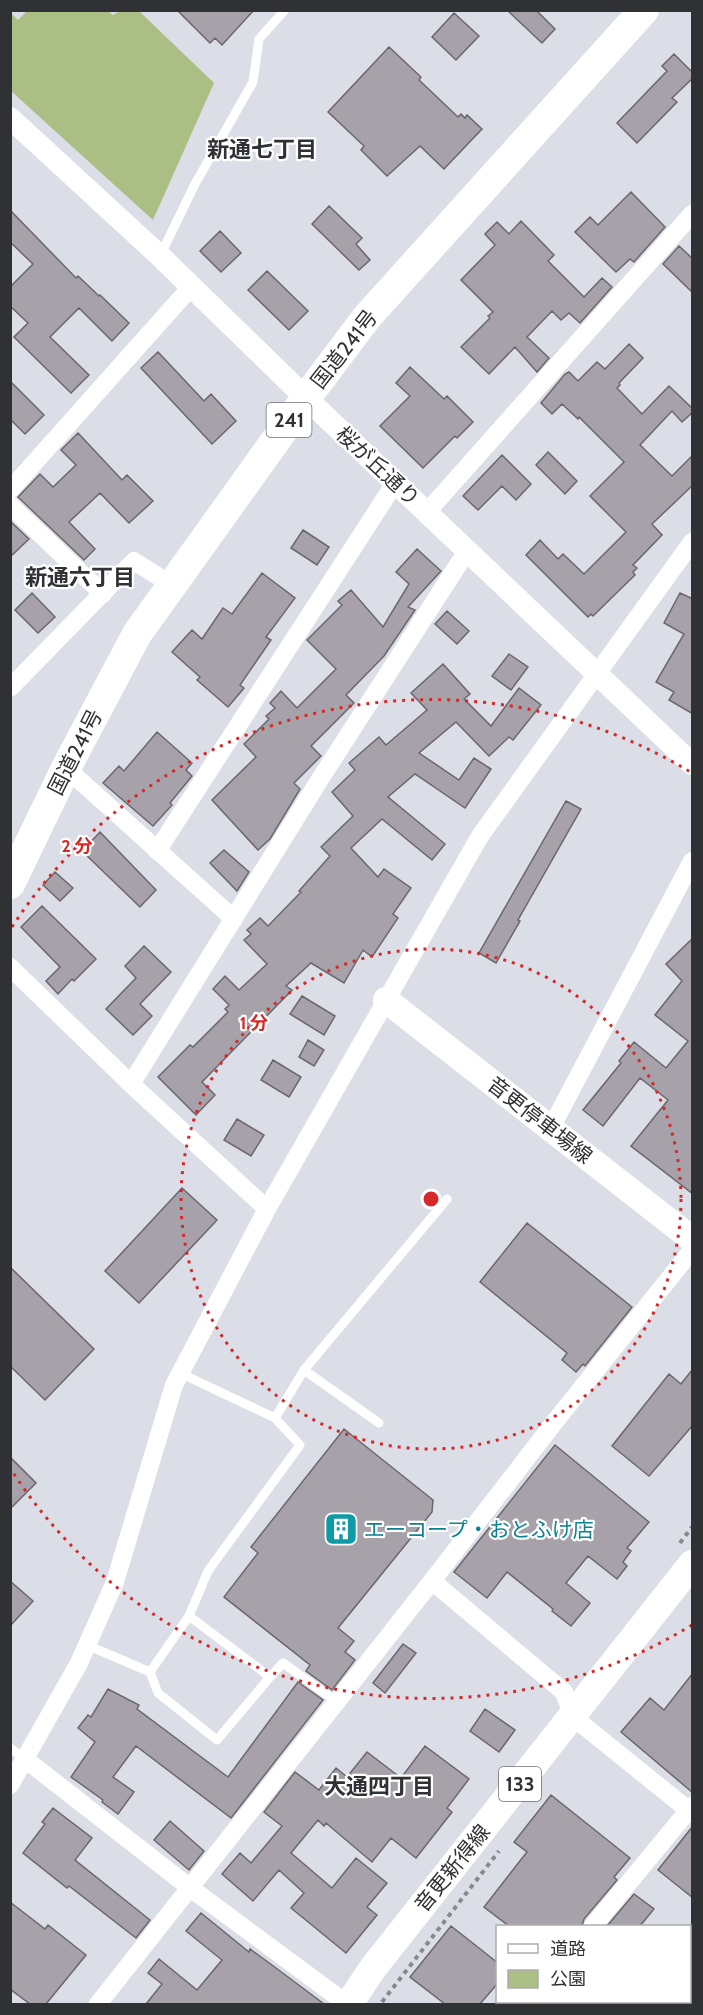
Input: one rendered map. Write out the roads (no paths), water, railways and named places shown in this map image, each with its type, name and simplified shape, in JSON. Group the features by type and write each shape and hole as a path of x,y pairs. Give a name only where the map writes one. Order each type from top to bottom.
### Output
{"highway":[{"name":"国道241号","path":"10,884 66,768 136,634 306,398 367,317 644,10"}],"main road":[{"name":"音更停車場線","path":"386,1000 693,1239"},
{"name":"音更新得線","path":"348,2004 373,1968 693,1564"}],"street":[{"name":"桜が丘通り","path":"12,122 160,256 395,483 693,764"},
{"path":"427,512 693,214"},
{"path":"10,490 191,287"},
{"path":"157,851 395,483"},
{"path":"10,505 104,594"},
{"path":"10,1785 18,1754 79,1664 115,1582 174,1385 267,1209 480,836 693,542"},
{"path":"131,1084 322,776 467,551"},
{"path":"10,688 134,561 172,585"},
{"path":"66,768 234,919"},
{"path":"551,1128 693,861"},
{"path":"10,968 131,1084 267,1209"},
{"path":"98,2004 553,1424 693,1250"},
{"path":"432,1581 564,1692 573,1717 692,1810 594,1925"},
{"path":"18,1754 189,1887 348,2004"}],"lane":[{"path":"160,256 195,184 253,82 259,39 285,10"},
{"path":"275,1419 304,1370 447,1199"},
{"path":"304,1370 379,1423"},
{"path":"150,1672 189,1616 208,1570 300,1445 275,1419 180,1373"},
{"path":"189,1616 270,1677"},
{"path":"87,1645 150,1672 158,1694 217,1740 283,1662 337,1702"}],"place":[{"name":"エーコープ・おとふけ店","path":"341,1529"}],"district":[{"name":"新通七丁目","path":"262,149"},
{"name":"新通六丁目","path":"80,577"},
{"name":"大通四丁目","path":"379,1786"}]}
